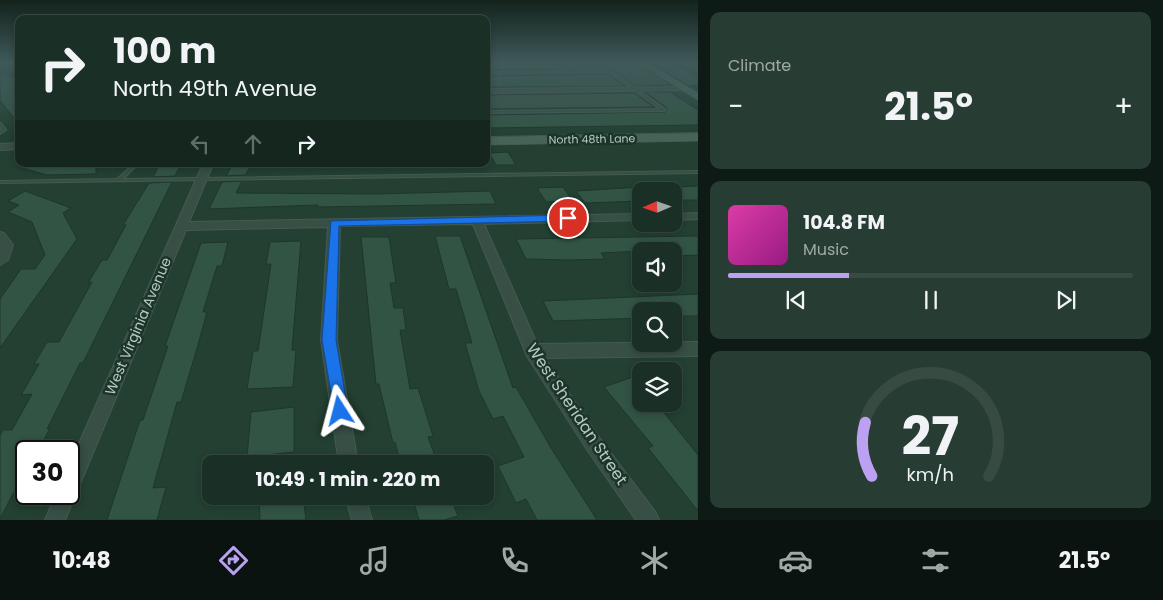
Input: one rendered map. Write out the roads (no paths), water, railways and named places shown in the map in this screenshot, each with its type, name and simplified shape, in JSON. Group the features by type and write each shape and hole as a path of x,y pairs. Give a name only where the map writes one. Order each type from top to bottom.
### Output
{"street":[{"path":"490,91 684,88 698,97"},
{"name":"North 48th Lane","path":"490,140 698,137"},
{"path":"0,147 15,146"},
{"name":"West Virginia Avenue","path":"80,462 206,167"},
{"path":"682,217 698,216"},
{"path":"180,226 632,217"},
{"name":"West Sheridan Street","path":"477,220 532,351 592,442 650,520"},
{"path":"334,223 329,340 348,455"},
{"path":"0,261 4,257 7,244 1,236"},
{"path":"532,351 698,349"},
{"path":"55,520 61,505"},
{"path":"358,505 362,520"}],"lane":[{"path":"490,112 664,110 634,89"},
{"path":"0,124 4,130 0,133"},
{"path":"119,180 133,167"},
{"path":"0,182 698,172"}]}
